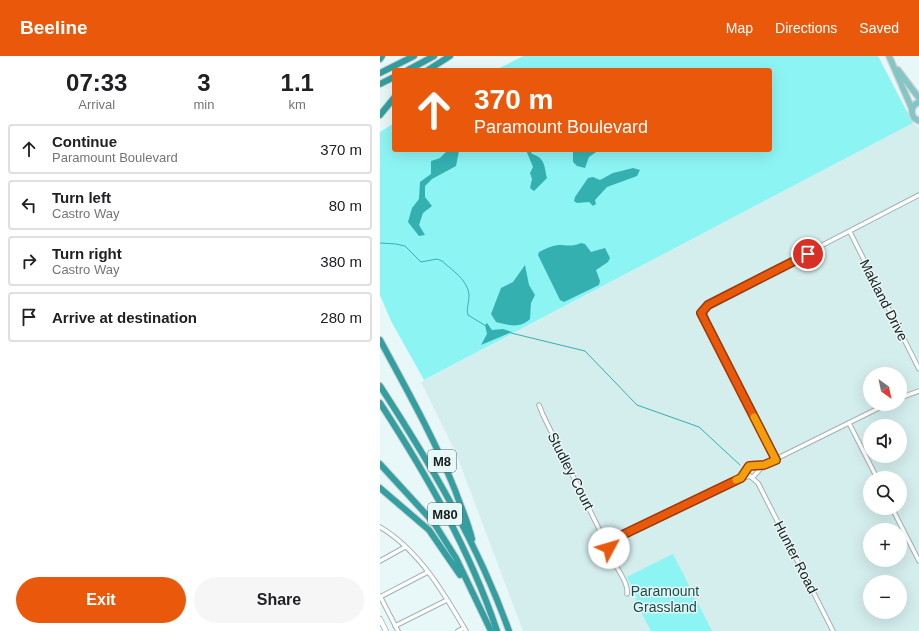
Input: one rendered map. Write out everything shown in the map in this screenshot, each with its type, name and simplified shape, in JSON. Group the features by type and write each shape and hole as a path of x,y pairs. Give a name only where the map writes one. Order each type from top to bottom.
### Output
{"highway":[{"path":"380,74 414,56"},
{"path":"412,68 434,56"},
{"path":"431,68 450,56"},
{"path":"380,84 392,78"},
{"path":"380,115 392,100"},
{"name":"M8","path":"380,340 409,392 446,469 469,527 475,550"},
{"name":"M80","path":"380,386 433,470 475,550 501,607 509,631"},
{"name":"M80","path":"380,403 417,463 442,508 473,571 497,631"},
{"path":"380,464 434,523 453,554 491,631"},
{"path":"380,488 429,530 469,585"}],"main road":[{"path":"889,56 919,98"},
{"path":"889,56 912,109 913,116 919,121"},
{"path":"912,109 919,102"}],"street":[{"path":"776,460 708,324 705,314 710,305 919,195"},
{"name":"Makland Drive","path":"850,232 919,369"},
{"path":"907,396 917,392 919,388"},
{"name":"Studley Court","path":"540,405 543,415 604,537 611,544"},
{"path":"741,478 749,466 764,465 776,460 873,411"},
{"path":"849,423 873,471"},
{"path":"627,594 626,585 609,552 611,544 618,539 741,478 755,476 764,465"},
{"path":"755,466 758,472"},
{"path":"746,471 751,477"},
{"name":"Hunter Road","path":"758,472 758,483"},
{"name":"Hunter Road","path":"751,477 758,483 833,631"},
{"path":"896,515 919,561"},
{"path":"380,527 405,547 428,572 448,600 465,630 458,631"},
{"path":"380,561 405,547"},
{"path":"398,631 380,597 428,572"},
{"path":"395,626 448,600"},
{"path":"380,619 386,631"}],"shaded area":[{"path":"913,123 919,128 919,631 523,631 456,453 421,382"},
{"path":"446,152 459,152 456,166 432,179 425,186 425,197 432,206 423,213 419,225 425,235 419,236 408,222 412,208 419,199 420,182 431,174 431,161 440,158"},
{"path":"527,152 531,152 542,160 547,178 534,191 530,188 532,179 530,173 533,167"},
{"path":"573,152 596,152 589,157 585,168 577,166 573,162"},
{"path":"633,168 640,170 637,176 607,187 595,200 596,204 593,206 589,202 577,203 574,201 575,197 588,178 593,177 600,180 613,173"},
{"path":"581,243 585,244 591,252 605,248 610,258 608,262 596,270 600,281 599,285 564,302 560,300 538,255 539,252 553,246"},
{"path":"525,265 529,285 535,295 531,303 530,319 518,325 496,322 491,314 501,288 513,282"},
{"path":"487,323 492,330 503,329 512,332 481,345 487,334 485,325"}],"green space":[{"path":"523,56 878,56 913,123 424,380 391,321 380,295 380,132 392,124 392,152 772,152 772,68 500,68"},
{"name":"Paramount Grassland","path":"673,554 712,631 651,631 635,600 637,598 627,577"}],"waterway":[{"path":"380,243 405,246 421,262 437,259 442,261 459,276 466,285 469,296 467,310 468,315 486,326"},
{"path":"511,333 585,351 637,405 699,427 740,465"}],"slow traffic":[{"path":"736,480 741,478 746,471 746,468 749,466 764,465 776,460 754,417"}],"route":[{"path":"609,548 614,539 618,539 732,481 741,478 746,471 746,468 749,466 764,465 776,460 708,324 703,319 701,313 708,305 808,254"}]}
